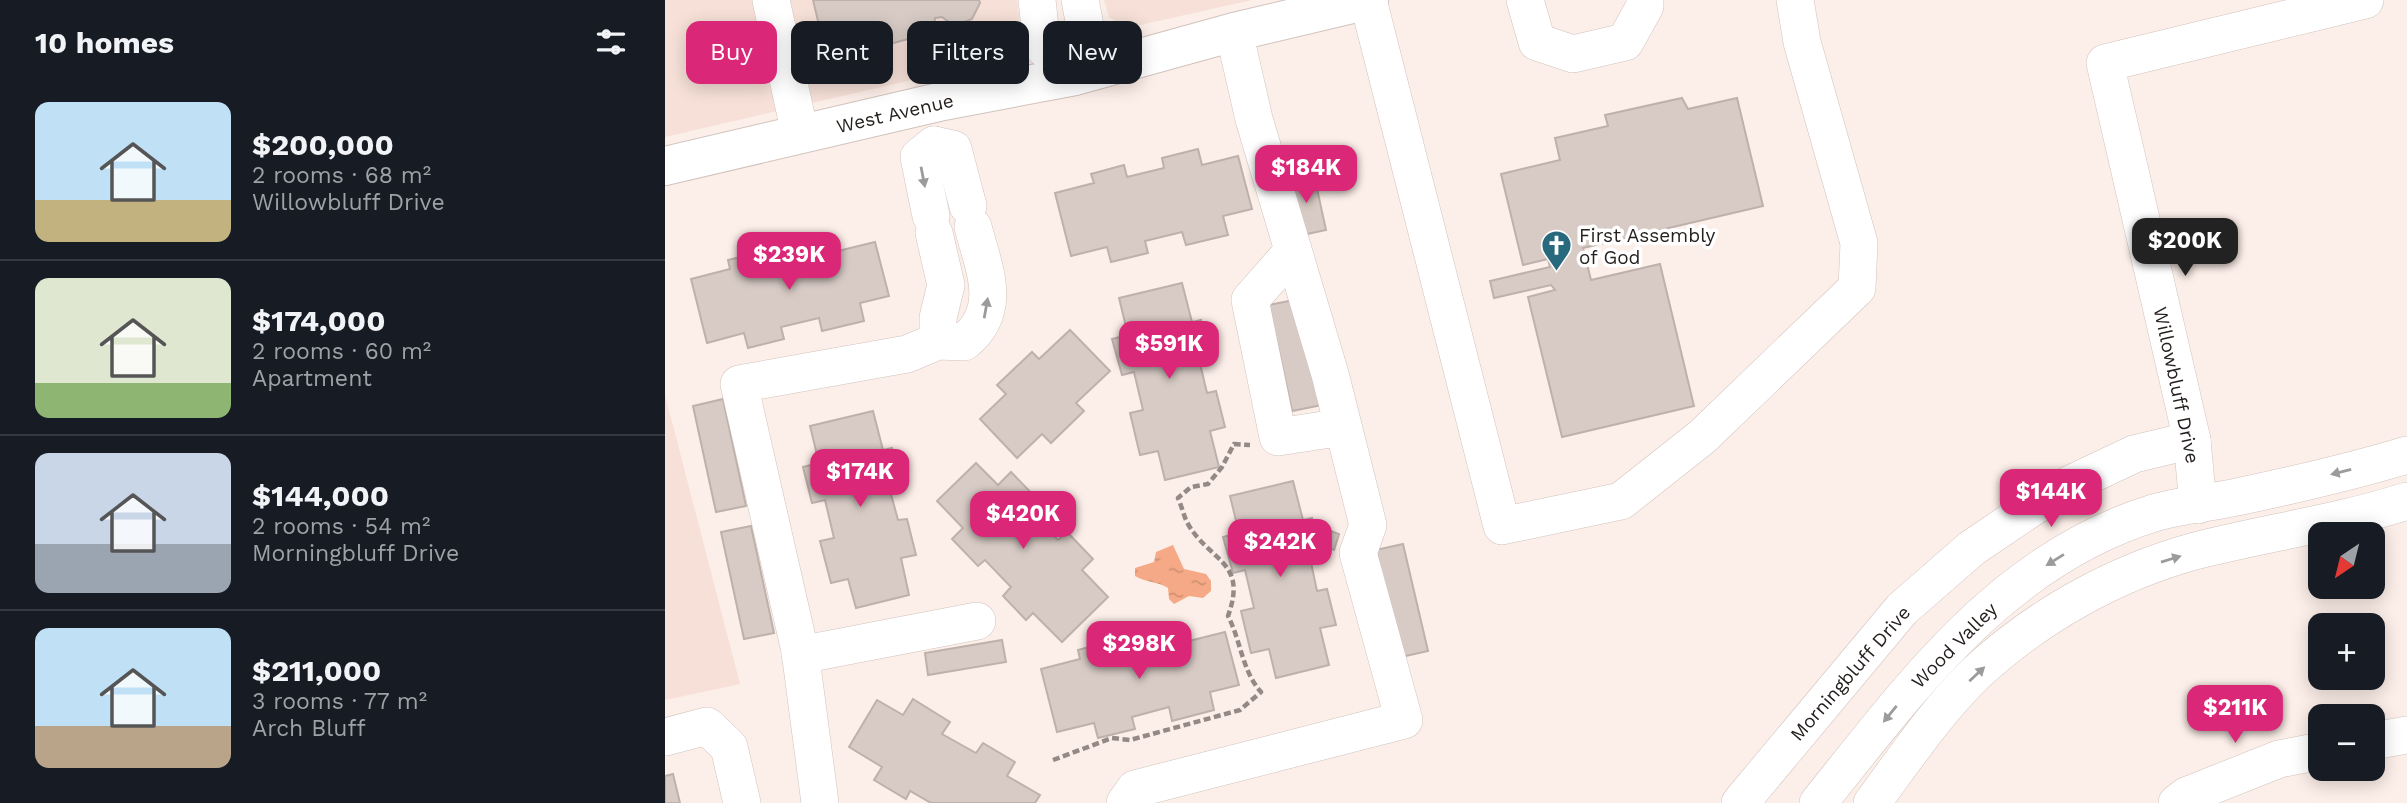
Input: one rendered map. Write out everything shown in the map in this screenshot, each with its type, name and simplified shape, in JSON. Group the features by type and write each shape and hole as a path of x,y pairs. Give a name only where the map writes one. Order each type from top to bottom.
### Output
{"main road":[{"name":"West Avenue","path":"1142,57 1318,6 1368,0"},
{"name":"West Avenue","path":"665,166 800,134 1043,83"}],"street":[{"path":"771,0 800,134"},
{"path":"1037,0 1043,47"},
{"path":"1080,0 1084,21"},
{"path":"1368,0 1502,526 1621,501 1702,437 1857,288 1859,243 1802,42 1795,0"},
{"path":"1525,0 1537,41 1573,54 1625,43 1645,6 1645,0"},
{"name":"Willowbluff Drive","path":"2198,505 2192,440 2105,62 2365,0"},
{"path":"1125,803 1135,789 1392,714 1358,553 1368,525 1343,427 1254,119 1234,32"},
{"path":"925,107 934,145"},
{"path":"820,803 800,655 739,384 907,354 938,341 964,342 982,325 988,296 971,216 953,149 934,145"},
{"path":"934,145 919,157 946,285 938,341"},
{"path":"1293,251 1250,300 1278,437 1343,427"},
{"name":"Morningbluff Drive","path":"1740,803 1902,608 1972,548 2058,490 2134,454 2192,440"},
{"name":"Wood Valley","path":"1818,803 1917,681 1973,621 2015,586 2060,556 2103,534 2154,513 2407,455"},
{"name":"Wood Valley","path":"1872,803 1919,739 1974,675 2027,632 2103,586 2148,566 2195,551 2407,501"},
{"path":"800,655 977,621"},
{"path":"665,737 707,726 729,747 742,803"},
{"path":"2385,739 2407,735"},
{"path":"2177,803 2186,796 2279,759 2308,753"}],"path":[{"path":"1053,760 1112,738 1130,740 1240,710 1261,692 1250,680 1239,637 1228,616 1234,586 1231,570 1189,525 1178,498 1191,487 1208,484 1222,467 1234,444 1248,446 1278,437"}],"shaded area":[{"path":"665,0 1017,0 1020,21 907,21 907,81 665,137"},
{"path":"1104,0 1252,0 1142,25 1142,21 1116,21 1109,17"},
{"path":"665,395 740,684 665,700"}],"water":[{"path":"1173,545 1184,569 1206,574 1211,581 1211,591 1203,598 1189,596 1174,604 1169,599 1168,588 1135,576 1135,568 1154,562 1156,552"}],"building":[{"path":"813,0 979,0 980,3 972,19 967,21 947,21 942,17 935,18 935,21 907,21 907,39 893,43 893,21 818,21"},
{"name":"First Assembly of God","path":"1682,98 1688,109 1737,98 1763,206 1583,248 1591,280 1660,264 1694,406 1562,437 1528,297 1555,290 1551,285 1494,298 1490,281 1550,267 1548,259 1523,265 1501,174 1560,160 1555,138 1608,126 1605,115"},
{"path":"1198,149 1202,165 1238,156 1252,209 1223,216 1228,235 1186,245 1182,232 1145,241 1148,253 1111,262 1107,247 1071,256 1055,193 1094,183 1091,174 1124,165 1127,177 1164,168 1162,158"},
{"path":"1314,175 1326,230 1298,236 1286,181"},
{"path":"834,236 838,251 875,242 889,296 860,303 864,321 822,331 819,318 781,327 784,339 748,348 744,333 707,343 691,279 730,269 728,260 761,252 764,263 801,254 798,245"},
{"path":"1182,283 1192,322 1201,320 1210,353 1198,355 1207,393 1216,391 1225,427 1210,431 1219,467 1165,480 1158,451 1140,455 1130,413 1143,410 1134,372 1122,375 1112,339 1128,335 1119,298"},
{"path":"1299,299 1322,405 1292,411 1269,305"},
{"path":"1070,330 1110,371 1076,403 1084,411 1051,443 1042,434 1017,458 980,419 1006,394 997,385 1032,352 1039,359"},
{"path":"723,399 746,506 716,512 693,406"},
{"path":"873,411 883,450 892,448 900,480 888,483 898,520 907,519 916,555 901,558 909,595 856,608 848,579 831,583 820,541 834,538 825,500 812,503 803,467 819,463 810,426"},
{"path":"976,463 998,485 1011,472 1041,503 1031,513 1058,540 1067,532 1093,559 1082,570 1108,597 1062,642 1033,613 1026,620 1003,596 1011,587 985,560 978,566 952,539 963,528 937,501"},
{"path":"1293,481 1303,520 1312,518 1320,551 1309,553 1317,591 1327,589 1336,625 1320,628 1329,665 1276,678 1269,649 1251,653 1241,611 1254,608 1245,570 1233,573 1223,537 1239,533 1230,496"},
{"path":"751,526 774,633 744,639 721,532"},
{"path":"1325,529 1339,534 1334,550 1319,544"},
{"path":"1403,544 1428,651 1401,657 1376,550"},
{"path":"1185,625 1189,641 1225,632 1239,685 1210,692 1214,710 1172,721 1169,707 1132,717 1135,729 1098,738 1094,723 1057,732 1041,669 1080,659 1078,650 1111,641 1114,653 1151,644 1149,634"},
{"path":"1002,640 1006,662 928,675 925,653"},
{"path":"913,699 950,722 942,734 976,753 983,743 1015,762 1007,776 1040,795 1035,803 931,803 910,791 906,799 874,780 882,767 849,747 877,700 903,715"},
{"path":"673,774 680,803 665,803 665,776"}],"place":[{"name":"First Assembly of God","path":"1556,273"}]}
